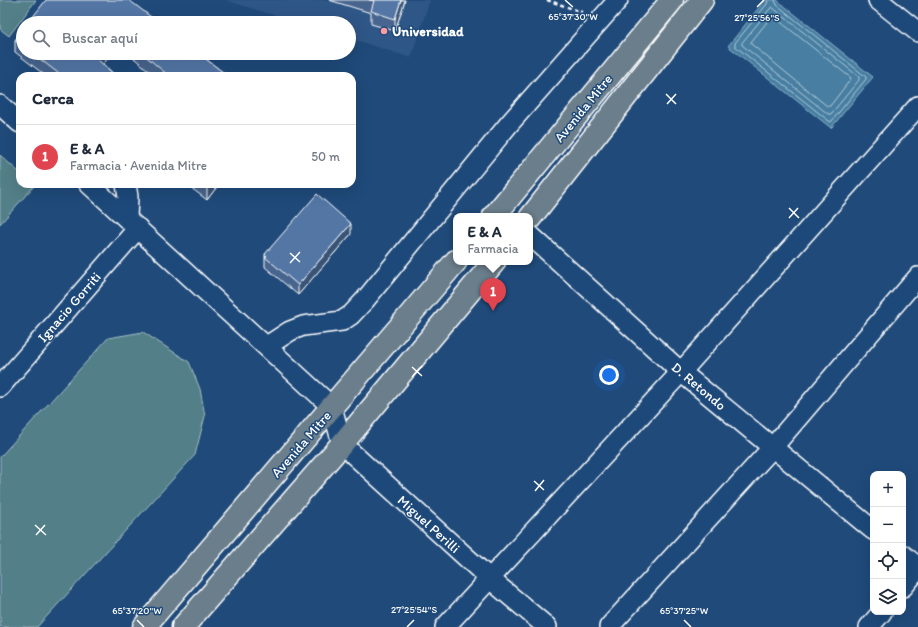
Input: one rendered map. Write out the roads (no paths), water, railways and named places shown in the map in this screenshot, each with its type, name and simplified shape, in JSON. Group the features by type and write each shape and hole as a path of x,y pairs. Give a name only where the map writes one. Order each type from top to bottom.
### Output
{"main road":[{"name":"Avenida Mitre","path":"502,213 672,0"},
{"name":"Avenida Mitre","path":"533,214 702,0"},
{"name":"Avenida Mitre","path":"144,627 453,265"},
{"path":"183,627 342,444 491,265"}],"street":[{"path":"267,346 290,331 303,326 342,321 350,315 365,300 509,124 618,0"},
{"path":"878,0 918,32"},
{"path":"0,105 16,119"},
{"path":"445,627 681,372 918,106"},
{"path":"94,188 332,407 342,444"},
{"path":"127,188 133,223"},
{"name":"Ignacio Gorriti","path":"0,386 133,223"},
{"name":"D. Retondo","path":"533,239 681,372 870,528"},
{"path":"609,627 772,448 918,277"},
{"name":"Miguel Perilli","path":"342,444 490,579 547,627"},
{"path":"906,558 918,568 906,583"},
{"path":"869,627 879,615"}],"water":[{"path":"765,0 777,0 873,77 831,128 728,46"}],"place":[{"name":"Universidad","path":"384,31"},
{"name":"E & A","path":"493,311"}]}
